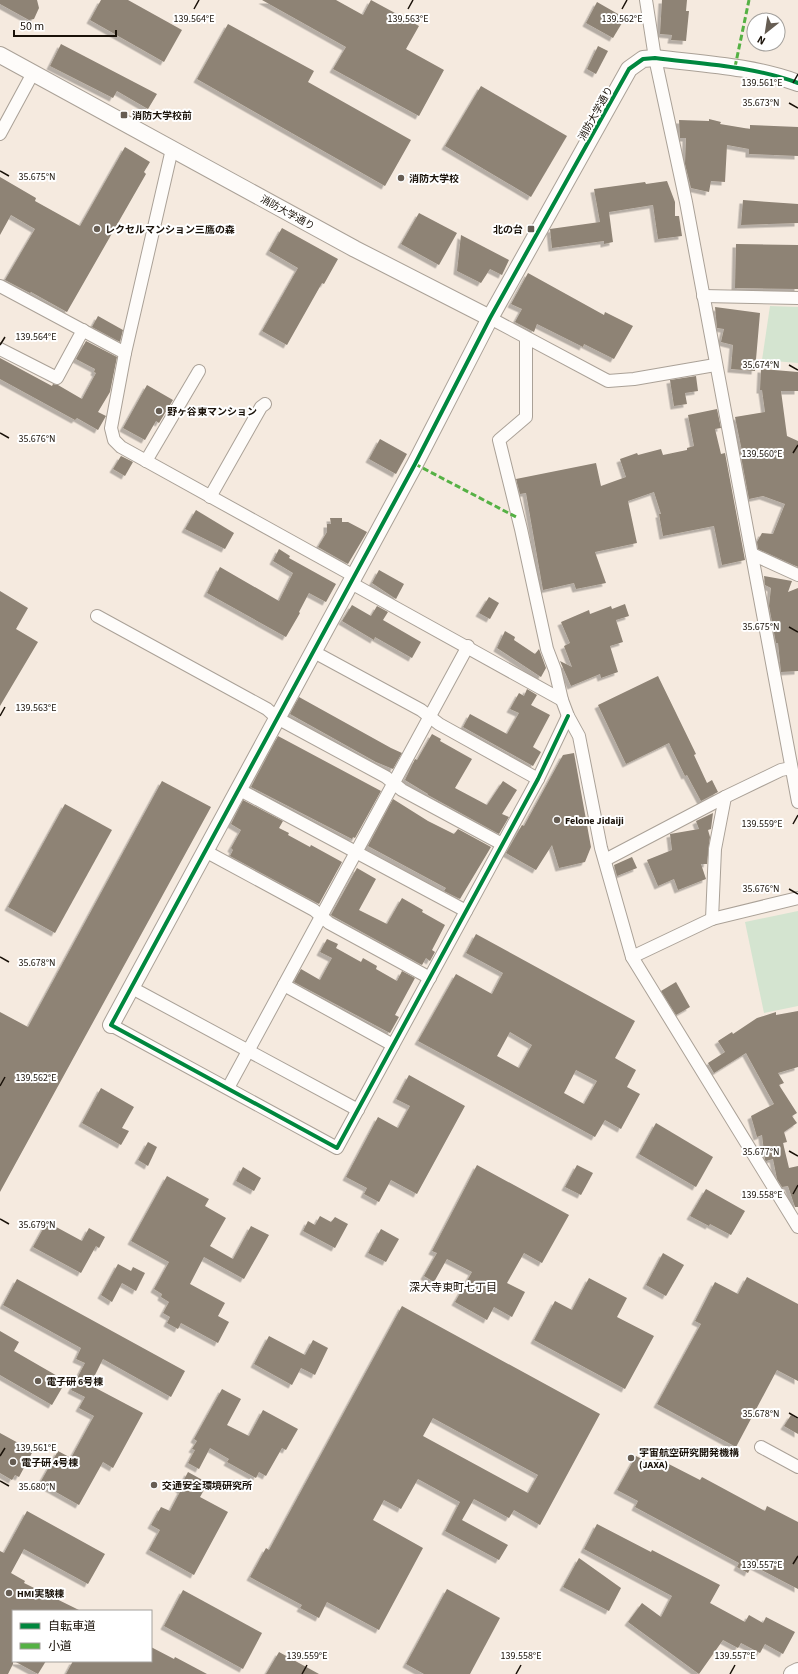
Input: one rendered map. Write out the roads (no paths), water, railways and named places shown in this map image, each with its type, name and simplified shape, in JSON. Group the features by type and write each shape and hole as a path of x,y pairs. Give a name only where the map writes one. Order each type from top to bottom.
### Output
{"street":[{"path":"646,0 655,58 678,161 715,365 793,764 798,802"},
{"name":"消防大学通り","path":"0,55 355,249 490,318 629,69 643,59 655,58 735,67 781,77 798,83"},
{"path":"0,134 33,73"},
{"path":"172,149 125,353 111,428 114,440 121,447 562,700"},
{"path":"0,286 125,353"},
{"path":"703,296 798,298"},
{"path":"568,716 538,779 337,1148 111,1025 415,464 490,318 608,381 634,379 715,365"},
{"path":"0,349 57,378 83,330"},
{"path":"526,338 526,417 499,440 521,529 547,649 555,670 562,700 568,716 579,736 597,830 632,957 798,1227"},
{"path":"146,461 199,371"},
{"path":"210,497 261,407 265,404"},
{"path":"752,554 798,575"},
{"path":"98,616 267,709 277,718 386,777 402,790 502,844"},
{"path":"228,1088 468,646"},
{"path":"314,652 538,779"},
{"path":"605,860 725,797 793,764"},
{"path":"238,789 466,911"},
{"path":"712,919 715,849 725,797"},
{"path":"205,851 314,910 329,923 430,978"},
{"path":"632,957 712,919 798,898"},
{"path":"284,985 393,1045"},
{"path":"132,988 358,1110"},
{"path":"761,1447 798,1466"},
{"path":"792,1674 798,1671"}],"place":[{"name":"消防大学校前","path":"124,115"},
{"name":"消防大学校","path":"401,178"},
{"name":"レクセルマンション三鷹の森","path":"97,229"},
{"name":"北の台","path":"531,229"},
{"name":"野ヶ谷東マンション","path":"159,411"},
{"name":"Felone Jidaiji","path":"557,820"},
{"name":"電子研 6号棟","path":"38,1381"},
{"name":"宇宙航空研究開発機構 (JAXA)","path":"631,1458"},
{"name":"電子研 4号棟","path":"13,1462"},
{"name":"交通安全環境研究所","path":"154,1485"},
{"name":"HMI実験棟","path":"9,1593"}],"district":[{"name":"深大寺東町七丁目","path":"453,1287"}]}
